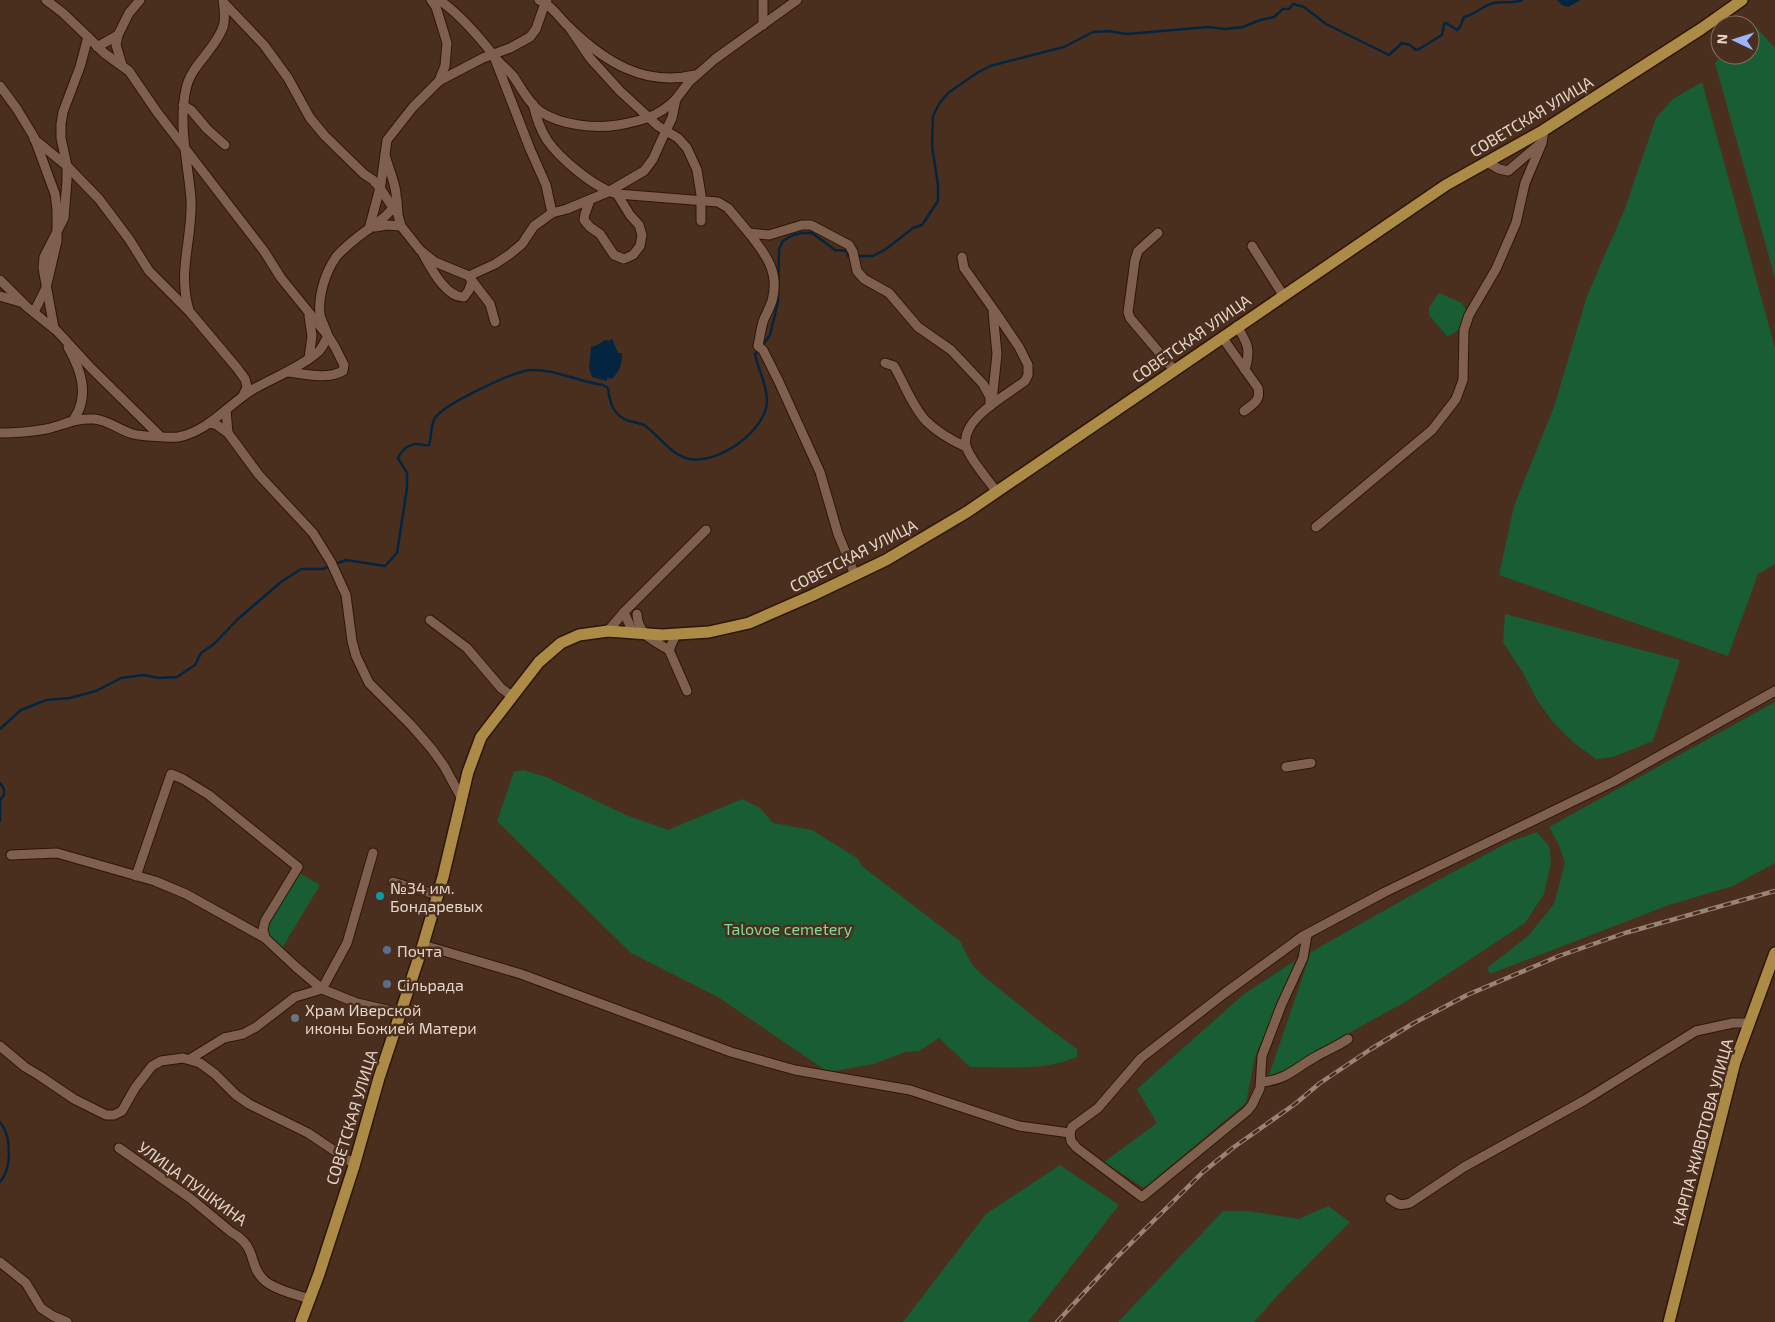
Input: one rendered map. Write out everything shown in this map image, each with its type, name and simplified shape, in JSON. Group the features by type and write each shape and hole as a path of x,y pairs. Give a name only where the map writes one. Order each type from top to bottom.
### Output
{"main road":[{"name":"СОВЕТСКАЯ УЛИЦА","path":"301,1322 354,1164 379,1078 423,945 438,895 468,772 481,737 538,662 560,643 579,634 608,631 676,634 709,632 749,623 855,575 909,547 967,512 1446,185 1544,130 1701,29 1742,0"},
{"name":"КАРПА ЖИВОТОВА УЛИЦА","path":"1670,1322 1735,1062 1775,953"}],"street":[{"path":"46,0 104,53 122,65 135,79 157,112 264,251 281,278 309,315 328,336 342,358 344,365 342,370 328,376 288,372"},
{"path":"55,0 58,9"},
{"path":"122,65 116,45 118,35 129,13 140,0"},
{"path":"763,0 763,25"},
{"path":"436,2 487,45 540,111 554,118 596,126 614,125 650,118 669,107 695,75 797,0"},
{"path":"189,311 183,282 191,201 182,127 183,105 186,86 223,26 225,10 223,1"},
{"path":"223,1 264,45 288,78 310,118 325,136 345,157 380,188 395,212 401,226 449,292 457,297 464,297 469,290 471,278"},
{"path":"370,229 380,188 388,140 397,127 439,82 530,37 536,29 544,1 557,12 580,45 620,91 666,131 678,138 687,148 698,170 701,221"},
{"path":"436,2 446,43 445,66 439,82"},
{"path":"569,27 609,58 638,74 667,80 695,75"},
{"path":"97,47 118,35"},
{"path":"57,235 64,218 67,196 67,166 61,138 63,112 80,67 88,38"},
{"path":"494,55 546,185 552,213"},
{"path":"0,86 22,116 34,139 55,194 57,235 47,287 34,312"},
{"path":"471,278 510,254 522,244 534,226 552,213 613,193 644,171 653,159 672,118 676,99"},
{"path":"533,104 540,129 548,142 573,167 613,193 639,225 642,235 640,246 633,256 624,259 614,255 600,234 584,220 590,200"},
{"path":"183,105 191,110 207,129 225,145"},
{"path":"1316,527 1432,430 1456,399 1463,380 1464,330 1469,316 1496,269 1516,223 1527,178 1542,143 1544,130"},
{"path":"34,139 67,166 99,200 114,218 149,270 189,311 246,379 243,396"},
{"path":"1487,162 1499,170 1508,171 1532,149 1542,143"},
{"path":"0,433 26,432 48,428 74,419 96,419 134,434 176,438 190,434 209,423 243,396 301,365 319,352 328,336 321,317 320,304 322,288 336,258 351,243 395,212 397,197 385,156"},
{"path":"1515,166 1527,178"},
{"path":"613,193 718,202 728,208 761,248 773,269 774,279 772,301 763,320 760,348 820,472 838,534 855,575"},
{"path":"370,229 387,225 401,226"},
{"path":"749,233 769,235 802,225 811,225 849,245 857,271 864,279 889,293 918,327 951,350 973,372 983,384 990,397 990,406"},
{"path":"1158,233 1138,251 1135,260 1128,312 1130,318 1174,370"},
{"path":"1252,246 1283,295"},
{"path":"420,250 435,262 471,278 490,304 495,322"},
{"path":"962,257 964,268 993,308 1028,365 1028,375 1025,380 972,422 966,434 966,447"},
{"path":"0,280 23,303 55,329 91,368 160,436"},
{"path":"47,287 55,329 74,358 81,375 83,393 80,411 74,419"},
{"path":"0,296 23,303"},
{"path":"990,406 997,354 993,308"},
{"path":"309,315 312,336 309,358"},
{"path":"1238,326 1249,347 1246,370"},
{"path":"1222,337 1258,388 1260,395 1257,402 1244,411"},
{"path":"885,363 894,366 916,407 927,421 966,447 996,491"},
{"path":"226,410 228,433"},
{"path":"209,423 217,425 228,433 260,475 313,533 333,566 346,594 352,641 356,656 369,683 431,748 444,766 462,799"},
{"path":"608,631 624,612 706,530"},
{"path":"624,612 638,633 669,650 687,691"},
{"path":"637,614 638,633"},
{"path":"430,620 467,648 497,683 512,696"},
{"path":"669,650 676,634"},
{"path":"1307,935 1303,958 1281,1006 1262,1056 1260,1082 1256,1096 1247,1111 1142,1197 1077,1148 1071,1141 1070,1133 1072,1128 1098,1108 1141,1058 1225,993 1307,935 1385,892 1613,782 1775,691"},
{"path":"1286,767 1310,763"},
{"path":"136,876 171,774 209,795 298,867 265,921 263,929 265,938"},
{"path":"11,855 57,853 154,881 186,894 265,938 322,989 357,1004 400,1013"},
{"path":"0,1046 24,1068 106,1116 122,1110 135,1088 152,1066 170,1060 200,1058 211,1045 224,1038 243,1034 256,1027 295,997 322,989 347,943 373,853"},
{"path":"393,882 438,895"},
{"path":"423,945 520,974 731,1052 795,1070 910,1090 1019,1126 1070,1133"},
{"path":"1390,1199 1403,1206 1410,1203 1464,1167 1585,1100 1696,1031 1733,1022 1750,1022"},
{"path":"1260,1082 1281,1078 1294,1072 1348,1039"},
{"path":"200,1058 236,1095 249,1104 308,1133 354,1164"},
{"name":"УЛИЦА ПУШКИНА","path":"119,1148 155,1172 231,1232 242,1238 250,1248 258,1272 264,1280 310,1299"},
{"path":"0,1262 26,1283 41,1308 67,1322"}],"green space":[{"path":"1760,32 1775,48 1775,278 1716,65 1760,65"},
{"path":"1702,82 1775,348 1775,564 1758,574 1728,656 1499,575 1514,506 1554,407 1587,296 1624,211 1656,118 1673,99"},
{"path":"1439,293 1462,303 1467,311 1460,327 1455,333 1447,336 1429,315 1429,307"},
{"path":"1505,614 1680,660 1653,741 1613,757 1596,759 1574,743 1553,722 1537,700 1523,673 1503,642"},
{"path":"1775,702 1775,863 1733,886 1669,905 1490,974 1487,968 1528,936 1554,904 1565,863 1559,845 1549,827"},
{"name":"Talovoe cemetery","path":"523,770 546,777 626,815 668,830 742,799 760,808 773,823 812,830 857,858 863,867 960,941 971,963 980,973 1077,1049 1077,1057 1038,1066 1011,1068 970,1067 939,1038 919,1051 905,1052 874,1064 828,1072 718,997 631,953 497,821 514,772"},
{"path":"1537,832 1549,846 1551,863 1544,894 1525,923 1407,1001 1320,1049 1282,1074 1268,1078 1311,952 1509,842"},
{"path":"298,872 320,885 282,948 267,936 267,922"},
{"path":"1296,960 1255,1057 1246,1103 1144,1188 1104,1162 1157,1123 1137,1089 1244,994"},
{"path":"1060,1165 1119,1205 1028,1322 903,1322 986,1214"},
{"path":"1328,1206 1350,1222 1254,1322 1118,1322 1223,1211 1248,1211 1299,1219"}],"water":[{"path":"1557,0 1581,0 1568,7 1562,5"},
{"path":"612,338 618,353 622,353 619,370 612,379 607,378 607,381 592,377 589,368 591,347 605,340 610,341"}],"waterway":[{"path":"857,256 873,256 886,249 913,228 922,225 938,201 938,185 932,146 933,116 939,104 948,93 990,66 1064,47 1093,32 1109,31 1127,34 1208,27 1225,29 1243,27 1274,17 1283,9 1289,9 1293,4 1304,7 1326,24 1389,55 1402,43 1410,45 1416,50 1419,49 1442,35 1444,24 1446,23 1457,30 1464,17 1490,4 1522,0"},
{"path":"762,346 770,335 778,302 779,249 783,241 801,233 812,233 835,250 847,251 848,256 851,256"},
{"path":"335,564 346,560 385,566 397,553 407,488 407,473 398,458 399,455 405,448 411,445 429,445 432,424 435,418 451,405 480,389 510,376 531,370 540,370 603,385 608,388 611,404 619,416 644,425 677,454 690,459 702,459 714,456 740,442 751,433 765,411 767,399 755,354 758,351"},
{"path":"0,729 21,710 46,700 70,698 96,691 121,678 144,675 159,678 177,677 195,665 201,653 214,644 238,619 281,582 301,569 323,569 330,566"},
{"path":"0,783 4,789 4,795 0,800 0,821"},
{"path":"0,1122 7,1136 9,1152 7,1169 0,1182"}],"railway":[{"path":"1057,1322 1117,1257 1203,1172 1234,1147 1295,1104 1320,1083 1414,1023 1467,995 1559,956 1625,933 1775,891"}],"place":[{"name":"№34 им. Бондаревых","path":"380,896"},
{"name":"Почта","path":"387,950"},
{"name":"Сільрада","path":"387,984"},
{"name":"Храм Иверской иконы Божией Матери","path":"295,1018"}]}
